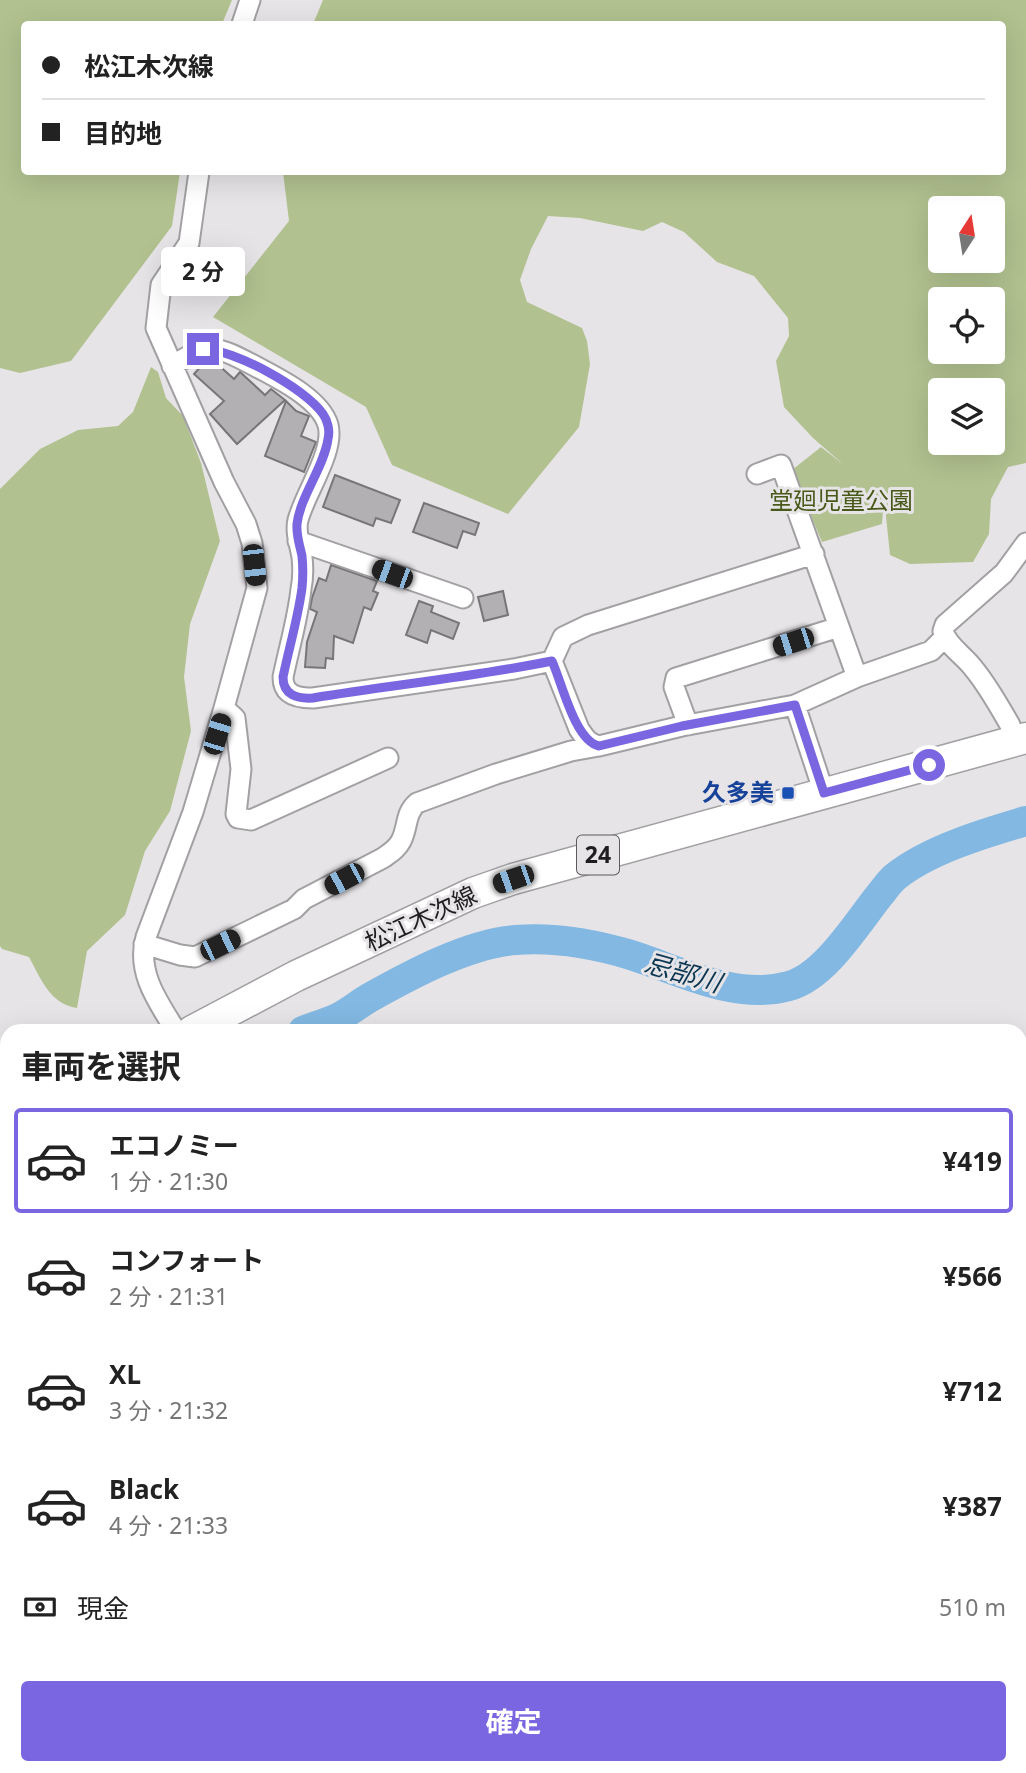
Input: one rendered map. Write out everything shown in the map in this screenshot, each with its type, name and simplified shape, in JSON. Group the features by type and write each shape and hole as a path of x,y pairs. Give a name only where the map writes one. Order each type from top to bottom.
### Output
{"main road":[{"name":"松江木次線","path":"205,1024 296,976 473,893 526,875 824,793 1018,731"}],"street":[{"path":"243,21 250,0"},
{"path":"172,1024 151,989 142,961 144,944 193,812 225,708 257,588 252,543 246,524 156,327 161,285 189,243 199,175"},
{"path":"172,366 203,349 217,349 234,355 294,388 323,414 328,425 326,451 299,518 302,589 283,677 285,690 301,698 313,698 552,661"},
{"path":"757,474 781,465 857,677"},
{"path":"298,541 463,598"},
{"path":"1018,731 975,670 944,638 943,631 946,625 996,581 1026,543"},
{"path":"599,746 591,744 579,729 552,661 563,638 576,630 814,554"},
{"path":"688,725 674,687 676,678 839,627"},
{"path":"144,944 195,957 294,909 304,900 394,850 402,840 410,808 417,803 506,770 571,751 795,705 857,677 931,651 944,638"},
{"path":"795,705 824,793"},
{"path":"225,708 235,718 241,769 236,814 244,821 388,758"},
{"path":"0,1072 0,1084"}],"green space":[{"path":"0,0 232,0 223,21 21,21 21,175 180,175 172,226 71,361 20,373 0,368"},
{"name":"堂廻児童公園","path":"323,0 1026,0 1026,463 1008,467 991,499 989,534 973,562 910,564 890,555 884,497 882,524 822,542 792,470 821,447 844,465 813,438 784,407 776,361 789,336 788,318 754,276 717,262 684,232 662,222 643,231 580,218 548,216 531,249 520,280 527,302 582,328 590,364 579,427 508,514 392,465 366,407 213,317 289,221 283,175 1006,175 1006,21 314,21"},
{"path":"151,367 158,372 166,398 183,416 201,463 220,541 190,624 184,677 191,731 170,811 145,851 125,915 87,951 77,1008 68,1006 53,996 29,957 0,946 0,489 40,449 78,430 118,426 133,412"}],"building":[{"path":"215,362 234,379 240,372 265,395 271,389 285,400 237,444 210,414 224,401 194,374 204,363"},
{"path":"286,401 296,411 309,416 301,436 316,442 304,472 265,456"},
{"path":"335,475 400,500 391,523 376,518 373,526 323,507"},
{"path":"424,503 479,523 475,535 463,531 457,548 413,532"},
{"path":"331,565 377,581 373,591 378,593 371,610 364,607 353,643 334,636 333,659 326,658 325,668 305,667 307,642 317,612 310,609 312,598 319,578 326,581"},
{"path":"503,591 508,615 484,621 478,597"},
{"path":"419,601 433,606 431,612 459,623 453,639 431,630 427,643 406,635"}],"waterway":[{"name":"忌部川","path":"322,1024 338,1018 421,970 479,947 516,940 574,942 603,948 729,987 769,990 789,986 802,981 827,961 891,881 908,867 958,843 1026,821"}],"place":[{"name":"久多美","path":"788,793"}],"route":[{"path":"203,349 217,349 234,355 294,388 313,403 328,425 326,451 297,525 302,558 302,589 283,677 285,690 291,694 301,698 313,698 495,672 552,661 579,729 591,744 599,746 682,726 795,705 824,793 929,765"}]}
